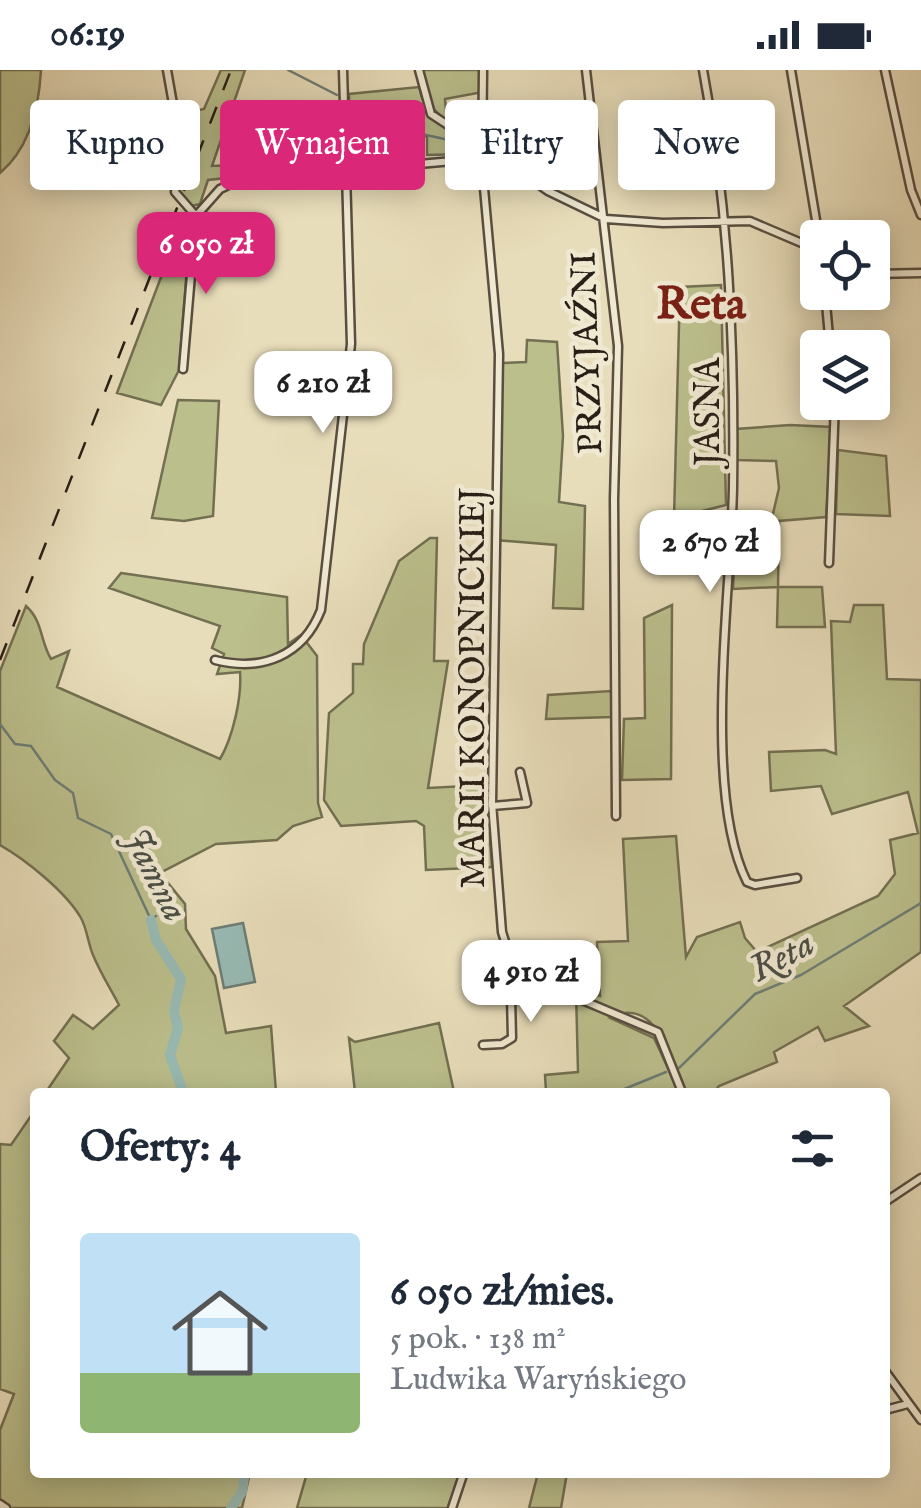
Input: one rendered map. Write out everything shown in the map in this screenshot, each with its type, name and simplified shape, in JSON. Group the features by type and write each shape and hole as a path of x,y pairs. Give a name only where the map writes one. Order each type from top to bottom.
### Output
{"street":[{"path":"167,70 182,149 174,192 196,216"},
{"path":"344,70 345,100"},
{"path":"419,70 430,114 445,123"},
{"path":"483,70 484,100"},
{"name":"PRZYJAŹNI","path":"586,70 618,346 614,499 616,816"},
{"name":"JASNA","path":"703,70 724,221 733,396 726,808 747,882 755,885 797,878"},
{"path":"791,70 816,220"},
{"path":"885,70 911,190 921,214"},
{"path":"182,369 196,216 220,190"},
{"path":"215,660 249,664 278,658 306,640 321,610 349,371 346,190"},
{"name":"MARII KONOPNICKIEJ","path":"484,1045 502,1044 512,1038 510,957 498,904 492,806 499,354 485,190"},
{"path":"545,190 606,219 664,224 758,223 800,242"},
{"path":"890,274 921,273"},
{"path":"829,563 834,420"},
{"path":"492,806 527,804 520,772"},
{"path":"510,957 544,984 658,1032 680,1088"},
{"path":"890,1199 921,1178"},
{"path":"890,1378 921,1420"},
{"path":"890,1409 908,1404"},
{"path":"452,1508 462,1478"}],"green space":[{"path":"0,70 41,70 38,100 30,100 26,139 0,173"},
{"path":"221,70 245,70 235,100 220,100 220,143 212,166 220,166 220,179 208,180 200,204 191,206 179,191 200,190 200,110 204,109"},
{"path":"423,70 481,70 483,92 445,99 445,120 428,104"},
{"path":"419,87 424,100 349,100 349,94"},
{"path":"425,103 445,124 445,155 427,155"},
{"path":"185,214 191,216 179,370 161,405 117,393"},
{"path":"721,285 726,505 674,518 680,287"},
{"path":"527,340 557,342 563,436 559,502 585,506 583,609 553,608 556,545 495,540 502,363 526,362"},
{"path":"178,400 219,401 213,516 184,521 152,518"},
{"path":"832,427 826,517 779,521 778,587 733,589 735,550 765,548 779,488 776,461 737,460 736,429"},
{"path":"838,450 886,456 890,516 836,514"},
{"path":"430,538 437,538 434,661 448,661 428,788 486,785 492,867 426,870 424,826 416,821 341,826 324,800 329,713 353,693 353,664 363,664 364,644 399,561"},
{"path":"121,573 287,597 288,644 301,635 317,656 318,803 322,817 293,826 277,840 216,844 160,873 185,904 186,929 215,976 226,1033 271,1026 276,1088 49,1088 69,1058 54,1041 73,1015 93,1029 119,1005 74,908 44,877 0,845 0,671 26,606 36,618 51,659 69,651 57,687 220,759 238,705 240,672 217,674 224,654 212,648 220,626 109,588"},
{"path":"778,587 822,587 825,627 777,627"},
{"path":"672,605 671,779 622,780 624,719 645,718 644,618"},
{"path":"854,605 883,605 887,679 921,680 921,952 844,1006 869,1026 825,1041 818,1027 774,1052 777,1062 717,1088 684,1088 660,1034 639,1015 626,1013 610,1018 654,1038 677,1088 546,1088 545,1075 578,1072 576,990 600,996 597,942 628,941 623,839 676,836 686,957 697,937 740,922 745,938 757,952 878,896 895,874 890,840 918,833 908,792 832,814 821,786 771,791 769,752 825,750 836,754 831,621 850,622"},
{"path":"611,691 612,717 546,719 548,695"},
{"path":"439,1023 453,1088 355,1088 349,1038 355,1042"},
{"path":"30,1117 30,1478 249,1478 242,1508 0,1508 0,1430 14,1394 0,1389 0,1144 11,1145"},
{"path":"305,1478 458,1478 448,1508 297,1508"},
{"path":"537,1478 566,1478 561,1508 529,1508"}],"water":[{"path":"243,923 255,982 224,988 212,929"}],"waterway":[{"path":"288,70 337,95"},
{"path":"425,135 445,140"},
{"path":"501,465 501,486"},
{"name":"Jamna","path":"0,724 15,744 31,746 55,780 73,793 78,818 111,834 151,920 156,916"},
{"name":"Reta","path":"679,1068 755,994 801,975 921,903"},
{"name":"Jamna","path":"151,920 156,940 181,979 174,1011 178,1028 170,1055 182,1088"},
{"name":"Reta","path":"627,1088 666,1072"},
{"name":"Jamna","path":"231,1508 242,1492 244,1478"}],"railway":[{"path":"0,660 231,70"}],"district":[{"name":"Reta","path":"701,302"}]}
